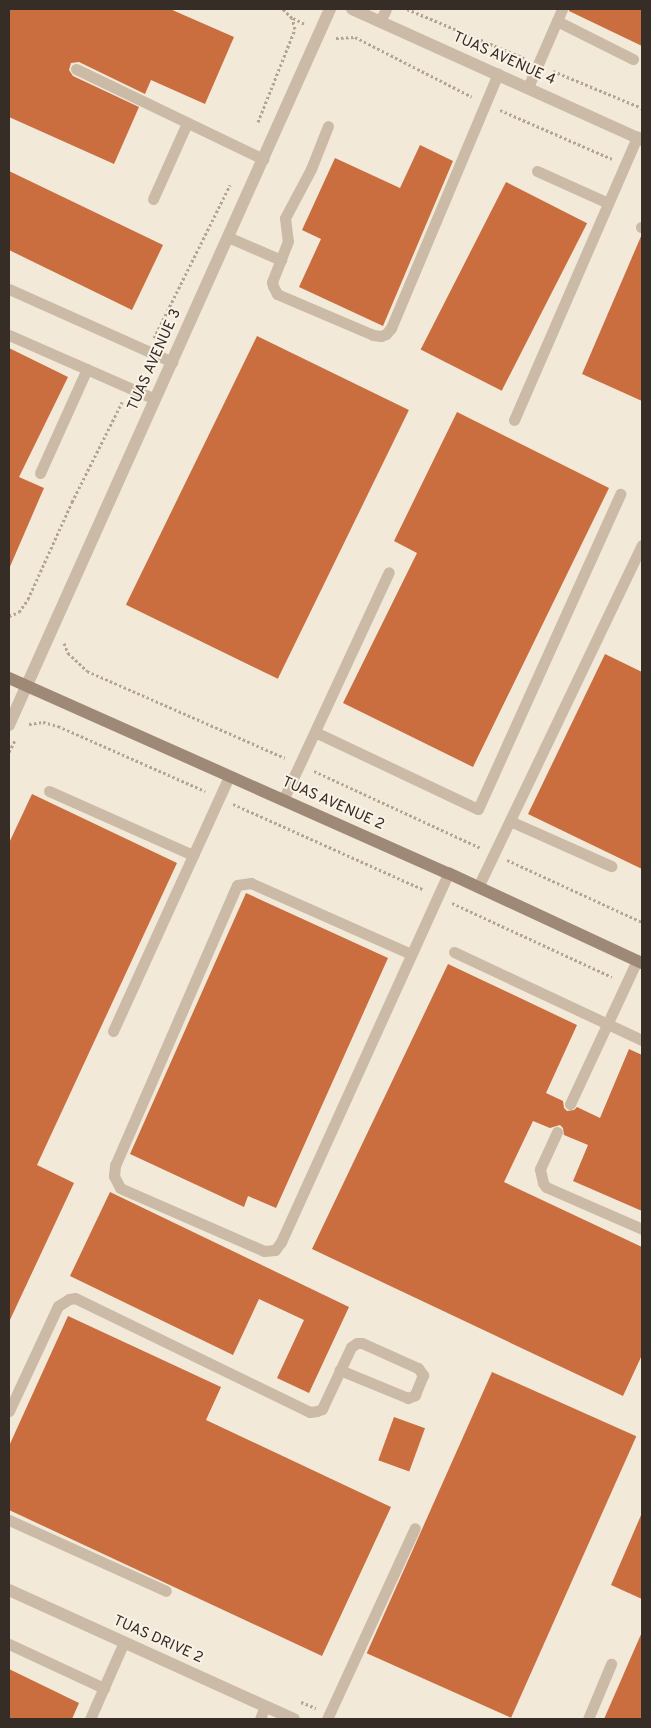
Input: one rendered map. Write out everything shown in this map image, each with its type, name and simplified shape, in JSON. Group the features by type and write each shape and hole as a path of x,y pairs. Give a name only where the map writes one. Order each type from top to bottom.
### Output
{"street":[{"name":"TUAS AVENUE 3","path":"9,725 330,9"},
{"name":"TUAS AVENUE 4","path":"352,9 528,87 639,139"},
{"name":"TUAS AVENUE 2","path":"9,678 448,873 640,962"},
{"name":"TUAS DRIVE 2","path":"9,1590 294,1719"}],"lane":[{"path":"380,21 386,9"},
{"path":"528,87 562,9"},
{"path":"557,21 634,59"},
{"path":"76,69 263,159"},
{"path":"328,126 311,169 285,218 288,241 272,282 274,291 373,335 386,334 391,328 498,74"},
{"path":"153,200 187,123"},
{"path":"514,420 608,203 639,139"},
{"path":"537,171 608,203"},
{"path":"228,237 281,260"},
{"path":"9,289 172,362"},
{"path":"9,335 130,386 155,399"},
{"path":"40,473 87,369"},
{"path":"315,732 478,809 620,494"},
{"path":"478,887 642,546"},
{"path":"283,800 390,572"},
{"path":"113,1031 229,776"},
{"path":"49,791 193,855"},
{"path":"510,821 611,866"},
{"path":"411,954 251,883 237,885 115,1165 114,1176 120,1188 264,1252 275,1250 285,1233 448,873"},
{"path":"454,952 642,1040"},
{"path":"570,1104 627,983 640,962"},
{"path":"557,1132 540,1169 543,1183 546,1187 642,1229"},
{"path":"9,1411 58,1306 69,1299 75,1298 310,1412 318,1412 322,1408 340,1370 351,1347 357,1343 362,1343 418,1368 423,1375 415,1395 408,1398 340,1370"},
{"path":"9,1520 166,1591"},
{"path":"327,1719 415,1528"},
{"path":"90,1719 124,1642"},
{"path":"9,1644 104,1688"},
{"path":"588,1719 612,1664"},
{"path":"260,1719 265,1706"}],"path":[{"path":"257,126 295,30 292,18 283,9"},
{"path":"330,45 337,38"},
{"path":"148,351 234,178"},
{"path":"9,616 19,612 28,599 72,502 130,386"},
{"path":"66,634 65,649 87,671 300,765 642,922"},
{"path":"42,722 88,738 627,983"}],"building":[{"path":"9,9 170,9 234,37 205,104 151,80 145,94 79,62 71,63 69,70 73,76 139,107 114,164 9,117"},
{"path":"569,9 642,9 642,46 569,11"},
{"path":"420,145 453,161 383,326 299,287 321,239 302,230 335,158 400,188"},
{"path":"9,171 163,245 132,310 9,250"},
{"path":"506,182 587,223 502,391 421,350"},
{"path":"642,234 642,401 582,374"},
{"path":"257,336 409,410 278,679 126,605"},
{"path":"9,348 68,377 19,477 44,488 9,569"},
{"path":"457,412 609,488 473,767 343,703 417,553 394,541"},
{"path":"605,654 642,672 642,869 528,814"},
{"path":"32,794 177,863 37,1165 74,1183 9,1322 9,843"},
{"path":"246,893 388,958 276,1208 248,1196 244,1207 130,1154"},
{"path":"448,964 577,1025 546,1093 563,1101 564,1108 567,1111 574,1110 577,1107 600,1118 629,1049 642,1055 642,1211 573,1181 588,1145 564,1135 563,1128 560,1125 550,1128 533,1121 504,1182 642,1247 642,1355 623,1396 312,1249"},
{"path":"110,1192 349,1307 309,1393 277,1378 304,1320 259,1299 233,1355 70,1276"},
{"path":"68,1316 221,1387 206,1420 391,1507 322,1656 9,1510 9,1446"},
{"path":"492,1372 636,1436 511,1718 367,1653"},
{"path":"394,1417 425,1428 409,1472 378,1460"},
{"path":"642,1513 642,1599 611,1585"},
{"path":"642,1632 642,1719 604,1719"},
{"path":"9,1669 79,1703 72,1719 9,1719"}]}
